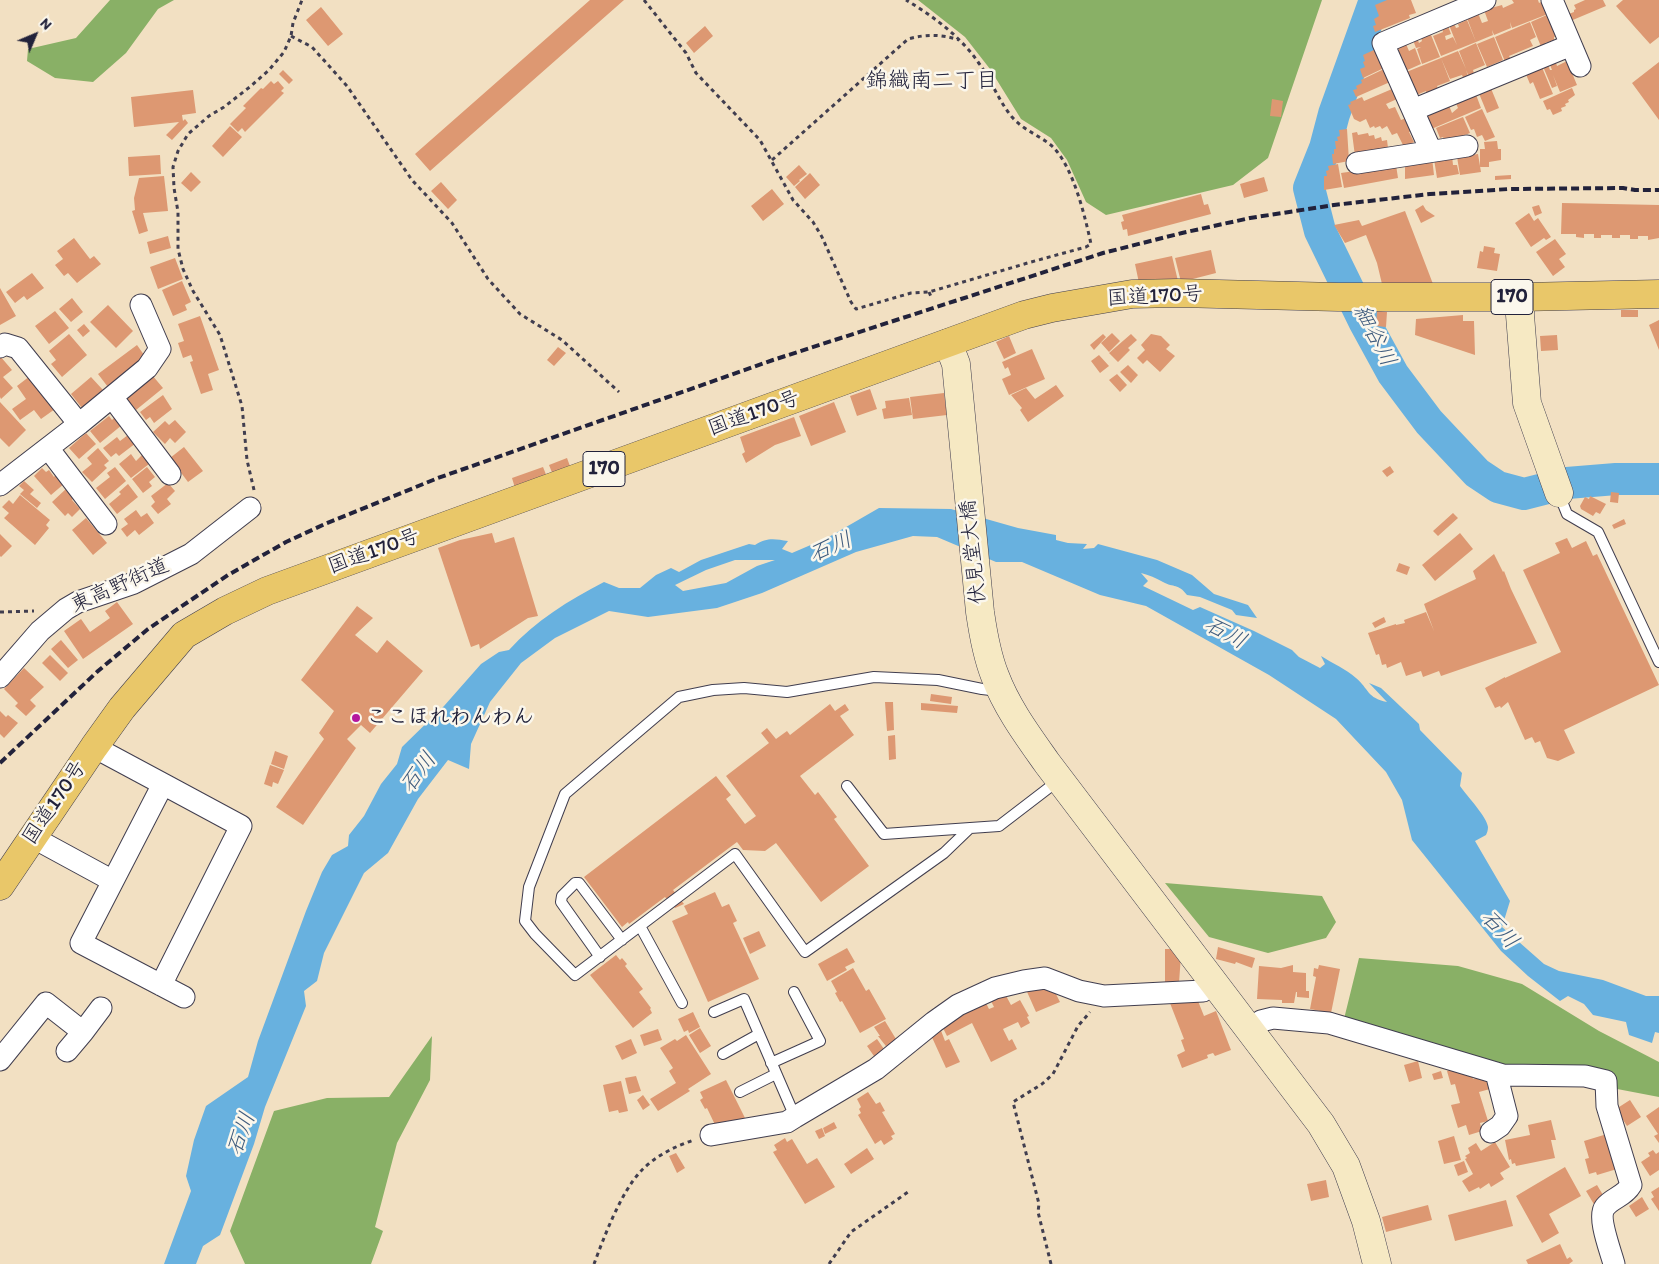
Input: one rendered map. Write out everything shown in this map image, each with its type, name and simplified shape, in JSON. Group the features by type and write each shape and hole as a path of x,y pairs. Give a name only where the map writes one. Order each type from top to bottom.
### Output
{"highway":[{"name":"国道170号","path":"0,886 94,746 122,708 184,636 233,607 267,591 1024,315 1052,308 1132,294 1521,297 1659,294"}],"street":[{"path":"1431,152 1383,43 1485,0"},
{"path":"1552,0 1580,66"},
{"path":"1413,110 1571,45"},
{"path":"1357,162 1467,146"},
{"path":"1521,297 1520,315 1527,402 1556,484"},
{"path":"0,485 147,368 160,349 141,305"},
{"name":"伏見堂大橋","path":"948,343 956,364 984,639 999,684 1018,720 1060,780 1321,1124 1346,1166 1366,1221 1377,1264"},
{"path":"0,347 5,344 18,348 79,424"},
{"path":"112,397 170,474"},
{"path":"48,448 106,524"},
{"name":"東高野街道","path":"0,676 40,631 66,609 78,602 134,583 191,554 250,508"},
{"path":"94,746 241,826 161,986"},
{"path":"163,784 81,943 184,997"},
{"path":"32,838 113,881"},
{"path":"711,1135 787,1122 795,1118 876,1069 958,1005 995,988 1046,978 1078,991 1105,995 1203,991 1214,982"},
{"path":"0,1060 46,1004 83,1032"},
{"path":"67,1051 101,1008"},
{"path":"1250,1029 1261,1021 1273,1018 1329,1022 1503,1075 1584,1076 1606,1081 1607,1106 1631,1185 1628,1191 1605,1207 1601,1217 1614,1264"},
{"path":"1491,1132 1500,1126 1507,1116 1496,1073"}],"lane":[{"path":"1556,484 1567,514 1598,532 1659,662"},
{"path":"970,828 944,853 805,952 735,854 575,976 525,921 529,887 565,794 679,697 714,690 744,688 786,692 874,677 938,680 982,690 999,684"},
{"path":"847,786 884,834 999,826 1060,780"},
{"path":"600,957 562,902 562,896 575,883 579,883 622,940"},
{"path":"640,926 682,1003"},
{"path":"772,1063 820,1041 794,992"},
{"path":"714,1012 744,999 795,1118"},
{"path":"723,1054 759,1034"},
{"path":"740,1092 776,1074"}],"path":[{"path":"250,508 254,501 255,492 247,460 242,406 220,335 193,291 183,269 178,250 178,212 173,167 178,151 188,134 208,116 224,107 269,70 284,52 302,0"},
{"path":"644,0 686,53 696,73 760,140 793,200 813,222 822,237 851,302 856,309 911,294 929,292 1021,264 1086,248 1091,244 1085,216 1065,163 1050,145 1022,127 1013,117 999,99 978,61 961,41 923,10 906,0"},
{"path":"772,160 908,39 923,35 936,35 961,41"},
{"path":"291,36 312,47 347,86 412,180 452,223 488,279 520,314 562,340 619,392"},
{"path":"929,292 932,299"},
{"path":"1051,1264 1038,1212 1039,1204 1013,1102 1042,1084 1053,1074 1078,1026 1105,995"},
{"path":"594,1264 606,1233 639,1172 651,1161 687,1142 711,1135"},
{"path":"829,1264 851,1232 908,1192"}],"green space":[{"path":"110,0 174,0 158,9 126,53 93,82 55,78 27,61 28,49 76,38"},
{"path":"918,0 1322,0 1268,158 1233,185 1106,215 1086,202 1067,160 1051,138 1021,119 990,69 965,37"},
{"path":"1165,883 1322,896 1336,922 1326,938 1268,953 1209,937"},
{"path":"1359,958 1458,966 1522,984 1599,1031 1659,1062 1659,1097 1497,1066 1344,1019"},
{"path":"432,1036 430,1080 397,1143 375,1227 383,1231 371,1264 245,1264 230,1231 274,1111 327,1098 389,1097"}],"water":[{"name":"石川","path":"879,508 951,509 1018,528 1056,535 1056,540 1087,544 1083,549 1094,548 1098,544 1157,560 1192,575 1214,594 1248,605 1257,618 1236,615 1232,610 1200,597 1187,595 1178,587 1141,573 1148,581 1143,586 1193,610 1200,607 1254,631 1292,650 1299,657 1320,668 1325,664 1321,656 1352,675 1372,696 1387,702 1369,683 1381,688 1419,724 1420,730 1462,773 1460,786 1481,812 1488,827 1486,835 1475,841 1510,901 1502,927 1544,964 1559,971 1603,980 1646,996 1659,996 1659,1033 1655,1032 1652,1043 1629,1035 1626,1022 1593,1015 1584,1004 1568,996 1560,1001 1528,976 1501,951 1412,840 1402,800 1386,772 1336,719 1269,675 1146,606 1100,595 1022,562 996,562 937,537 913,536 856,552 762,593 717,608 648,617 609,611 555,638 521,663 490,702 471,744 469,769 448,760 418,799 388,853 364,873 324,953 317,981 304,991 306,1006 265,1107 254,1144 220,1235 203,1246 196,1264 164,1264 191,1191 186,1176 194,1140 206,1106 248,1077 258,1041 322,872 332,855 348,846 349,835 364,816 381,784 397,764 402,747 444,706 481,664 499,652 509,650 541,620 604,582 619,588 640,588 656,575 671,568 679,572 701,560 749,544 755,545 771,539 788,541 782,549 792,553 827,538","holes":["735,560 775,560 757,566 726,583 683,591 675,585 706,570"]}],"building":[{"path":"590,0 624,0 430,171 415,154"},
{"path":"1387,0 1411,0 1416,13 1409,15 1410,18 1375,32 1373,26 1376,25 1374,19 1379,16 1375,5"},
{"path":"1512,0 1538,0 1539,3 1543,1 1548,14 1512,28 1510,22 1511,28 1494,35 1492,30 1493,35 1476,42 1467,18 1478,13 1482,23 1488,21 1484,10 1502,5 1503,8 1514,3"},
{"path":"1585,0 1603,0 1606,6 1568,22 1566,15 1574,12 1576,9 1574,5"},
{"path":"1623,0 1659,0 1659,37 1650,44 1616,6"},
{"path":"321,7 343,34 328,46 306,20"},
{"path":"1549,14 1558,36 1554,37 1554,40 1545,43 1546,47 1542,49 1531,22"},
{"path":"1467,20 1476,42 1441,56 1433,36 1443,32 1442,28 1448,26 1451,34 1445,36 1446,40 1453,37 1457,45 1449,25 1454,23 1456,28 1459,27 1458,24"},
{"path":"1530,22 1536,37 1530,40 1533,46 1509,56 1512,61 1506,64 1495,37"},
{"path":"705,26 713,36 694,53 686,43"},
{"path":"1431,35 1440,57 1422,64 1417,49 1421,47 1416,48 1413,40 1417,38 1419,43 1422,41 1421,38"},
{"path":"1494,37 1503,60 1487,67 1477,44"},
{"path":"1476,43 1485,65 1473,70 1475,77 1470,79 1466,70 1469,79 1464,80 1462,75 1450,79 1441,58 1458,51 1466,69 1459,51"},
{"path":"1406,44 1409,51 1415,48 1421,64 1403,72 1395,52 1399,50 1397,47"},
{"path":"1376,49 1384,68 1363,78 1360,69 1365,67 1363,55"},
{"path":"1441,58 1450,81 1437,86 1439,91 1427,95 1426,91 1414,96 1404,73"},
{"path":"1555,60 1557,66 1567,61 1577,85 1560,92 1553,75 1557,86 1552,88 1542,64 1547,62 1550,70 1552,70 1549,62"},
{"path":"1659,62 1659,120 1632,83"},
{"path":"1541,65 1553,94 1540,99 1533,82 1530,84 1525,72"},
{"path":"1384,69 1390,82 1356,97 1353,90 1357,89 1356,86 1362,83 1361,80"},
{"path":"283,70 293,80 289,84 279,74"},
{"path":"271,81 274,84 278,81 284,88 281,91 284,93 245,132 242,128 238,132 230,124 246,108 243,106"},
{"path":"1490,86 1499,108 1487,113 1478,91"},
{"path":"1572,88 1575,95 1568,100 1569,102 1565,104 1566,106 1561,108 1562,111 1553,115 1550,109 1547,110 1543,101"},
{"path":"1392,89 1397,99 1386,104 1389,109 1395,107 1401,120 1406,118 1413,131 1409,132 1414,142 1404,147 1397,133 1392,135 1387,126 1382,129 1380,126 1370,128 1366,119 1360,122 1354,119 1348,105 1351,104 1350,102 1362,97 1364,101"},
{"path":"193,90 196,113 182,115 183,121 185,119 188,123 172,140 166,135 179,122 134,127 131,97"},
{"path":"1475,92 1481,108 1429,130 1424,118 1430,115 1428,111 1448,103 1452,113 1458,108 1455,101"},
{"path":"1272,99 1283,101 1281,117 1270,116"},
{"path":"1482,109 1495,137 1485,141 1482,135 1477,137 1474,129 1471,130 1465,117"},
{"path":"1463,117 1470,133 1452,140 1445,141 1443,137 1440,138 1436,128"},
{"path":"230,126 242,137 223,157 212,146"},
{"path":"1347,129 1349,161 1333,164 1332,154 1334,154 1334,149 1336,149 1335,141 1338,141 1337,137 1340,136 1339,130"},
{"path":"1357,132 1358,135 1368,133 1369,136 1374,135 1375,139 1381,137 1382,141 1387,140 1388,148 1355,156 1352,133"},
{"path":"1497,141 1498,149 1501,149 1501,160 1489,162 1489,167 1480,167 1480,149 1485,149 1484,142"},
{"path":"1478,154 1481,172 1460,175 1457,157"},
{"path":"160,155 161,174 129,176 128,157"},
{"path":"1452,156 1453,165 1457,165 1459,174 1437,178 1434,159"},
{"path":"1432,158 1434,175 1405,179 1405,162"},
{"path":"1338,164 1342,187 1324,190 1324,176 1327,176 1328,166"},
{"path":"799,165 807,174 794,186 786,177"},
{"path":"1396,165 1398,178 1344,188 1341,173"},
{"path":"191,172 201,182 191,192 181,183"},
{"path":"810,173 820,185 805,199 795,187"},
{"path":"1511,175 1511,179 1495,180 1495,176"},
{"path":"164,176 168,211 143,213 148,231 139,234 132,211 135,210 134,198 139,178"},
{"path":"1264,177 1268,191 1244,198 1240,184"},
{"path":"441,182 457,200 448,209 431,191"},
{"path":"772,189 784,204 763,221 751,206"},
{"path":"1201,194 1204,205 1208,204 1211,214 1128,236 1127,229 1123,230 1121,222 1124,221 1122,215"},
{"path":"1562,203 1659,205 1659,238 1648,240 1648,236 1638,236 1638,239 1630,239 1630,235 1620,235 1620,238 1612,238 1612,235 1601,235 1601,238 1594,238 1594,234 1584,234 1584,238 1576,237 1576,234 1561,234"},
{"path":"1423,205 1426,210 1435,216 1421,223 1415,210"},
{"path":"1539,205 1542,213 1535,216 1532,207"},
{"path":"1405,211 1433,284 1382,284 1377,263 1366,235 1345,243 1334,225 1359,220 1362,226"},
{"path":"1529,213 1534,221 1538,218 1551,237 1546,240 1544,238 1531,247 1515,223"},
{"path":"168,236 171,248 150,254 147,242"},
{"path":"74,238 90,259 94,256 101,264 77,283 68,273 64,276 55,265 63,259 57,251"},
{"path":"1555,239 1566,254 1559,259 1565,267 1553,276 1536,252"},
{"path":"1484,246 1495,248 1494,253 1500,254 1497,271 1477,268 1480,251 1483,252"},
{"path":"1211,250 1216,273 1181,282 1175,258"},
{"path":"1172,256 1178,281 1158,282 1158,279 1139,283 1135,264"},
{"path":"175,258 183,279 158,289 150,267"},
{"path":"32,273 44,288 27,300 24,296 15,303 6,292"},
{"path":"182,281 191,302 185,305 187,310 173,316 162,290"},
{"path":"0,288 16,316 0,325"},
{"path":"72,298 83,312 71,322 59,309"},
{"path":"108,305 133,331 116,348 90,322"},
{"path":"1621,310 1638,310 1638,317 1621,317"},
{"path":"55,311 69,328 49,344 35,326"},
{"path":"1377,311 1387,312 1386,327 1376,326"},
{"path":"1463,315 1463,321 1474,321 1475,355 1415,335 1416,319"},
{"path":"200,316 219,370 208,374 213,390 201,394 190,362 193,361 191,355 183,358 178,343 184,341 178,324"},
{"path":"1659,320 1659,350 1649,325"},
{"path":"84,324 90,331 83,337 77,330"},
{"path":"1112,333 1120,341 1109,352 1101,343"},
{"path":"69,334 87,355 62,377 51,364 56,360 49,351"},
{"path":"1103,334 1106,337 1094,350 1090,345"},
{"path":"1131,334 1137,340 1128,348 1130,350 1118,362 1109,353"},
{"path":"1151,334 1161,336 1170,345 1166,349 1175,356 1160,372 1147,360 1143,364 1137,358 1145,350 1141,345"},
{"path":"1557,335 1558,350 1541,351 1540,336"},
{"path":"1009,336 1016,353 1004,359 996,342"},
{"path":"137,345 149,362 111,391 98,374"},
{"path":"558,347 566,353 554,366 547,360"},
{"path":"1032,349 1045,379 1009,395 1002,379 1011,375 1008,367 1005,369 1002,362"},
{"path":"1099,355 1109,366 1100,373 1091,361"},
{"path":"0,356 12,370 3,377 13,388 1,399 0,397"},
{"path":"1128,365 1138,375 1131,383 1120,372"},
{"path":"1117,374 1127,385 1120,392 1109,380"},
{"path":"152,375 163,388 136,410 125,397"},
{"path":"30,376 55,409 41,419 34,410 20,420 12,409 26,399 17,386"},
{"path":"91,377 103,390 82,408 71,394"},
{"path":"1056,385 1064,396 1028,422 1020,410 1022,408 1011,395 1026,388 1035,399"},
{"path":"870,389 877,409 857,416 850,396"},
{"path":"944,393 947,415 913,419 910,397"},
{"path":"163,395 172,409 154,423 150,417 146,420 140,412"},
{"path":"909,398 912,415 884,419 882,409 886,408 885,401"},
{"path":"0,402 26,430 9,447 0,438"},
{"path":"834,402 846,432 811,446 799,416"},
{"path":"109,416 112,420 115,417 122,425 100,443 90,431"},
{"path":"794,417 801,436 775,445 746,463 742,454 745,452 740,437"},
{"path":"175,420 186,432 175,443 170,438 165,444 153,432 165,421 169,425"},
{"path":"86,433 96,444 79,459 69,448"},
{"path":"128,435 136,443 119,456 116,453 111,457 103,448 117,437 120,441"},
{"path":"184,447 203,471 188,482 170,458"},
{"path":"98,448 109,461 104,465 107,468 92,482 82,472 92,464 87,458"},
{"path":"131,454 136,461 142,455 149,464 131,478 119,464"},
{"path":"567,458 571,469 553,475 549,465"},
{"path":"1390,466 1394,472 1387,477 1382,471"},
{"path":"115,467 126,481 105,499 96,488 110,477 107,473"},
{"path":"147,467 155,477 149,482 152,486 143,493 132,479"},
{"path":"543,467 547,477 515,488 512,478"},
{"path":"42,468 46,472 49,470 54,477 57,473 65,483 51,495 34,476"},
{"path":"24,481 34,490 30,494 41,503 37,508 20,494 24,490 19,486"},
{"path":"168,483 175,491 167,499 171,504 158,514 151,506 155,502 151,496"},
{"path":"128,484 138,497 117,514 109,504 121,494 119,492"},
{"path":"67,488 75,496 72,500 80,509 72,517 68,513 65,516 52,502"},
{"path":"1611,492 1619,493 1618,503 1610,502"},
{"path":"20,495 50,520 46,525 49,528 35,545 4,518 9,513 2,507 9,500 13,504"},
{"path":"1590,496 1606,504 1600,514 1596,512 1593,516 1581,509 1580,506 1585,497 1589,499"},
{"path":"136,510 141,517 147,513 154,523 139,535 135,530 127,537 121,529 128,524 124,519"},
{"path":"1453,513 1458,518 1438,536 1433,531"},
{"path":"86,518 107,543 93,555 72,530"},
{"path":"1624,519 1626,524 1614,529 1612,525"},
{"path":"492,533 495,543 514,537 538,616 528,618 480,649 479,644 471,647 438,548 460,540"},
{"path":"1460,533 1473,549 1435,581 1422,565"},
{"path":"0,534 12,546 1,557 0,556"},
{"path":"1567,538 1572,548 1586,541 1593,556 1597,554 1659,685 1564,730 1575,753 1558,761 1547,758 1540,741 1535,743 1532,737 1525,740 1508,702 1501,708 1500,706 1495,708 1485,688 1561,652 1523,570 1560,553 1555,543"},
{"path":"1494,554 1504,571 1537,643 1441,676 1439,671 1423,677 1421,671 1406,676 1401,662 1387,668 1386,664 1382,665 1379,654 1376,655 1368,633 1405,623 1404,620 1426,612 1434,631 1424,604 1476,579 1473,571"},
{"path":"1399,563 1410,567 1407,575 1396,571"},
{"path":"117,602 133,624 83,659 64,631 81,619 90,632 110,618 105,611"},
{"name":"ここほれわんわん","path":"357,606 373,618 355,635 377,653 387,640 423,671 370,733 361,725 347,739 356,748 303,825 276,807 324,739 319,733 334,711 301,680"},
{"path":"1384,617 1386,622 1375,628 1372,623"},
{"path":"61,640 78,660 68,668 51,649"},
{"path":"50,655 68,673 60,681 42,663"},
{"path":"24,668 44,687 30,700 36,706 26,716 15,706 18,703 4,689"},
{"path":"931,694 952,697 951,704 930,701"},
{"path":"885,702 893,702 894,730 887,731"},
{"path":"921,703 958,706 957,713 921,710"},
{"path":"830,704 835,711 845,704 849,710 840,716 854,735 800,776 815,795 818,792 837,817 834,819 869,866 821,902 776,843 765,851 743,850 737,842 673,890 684,904 675,908 665,897 629,924 628,922 622,927 584,877 716,776 731,795 726,799 745,824 756,816 726,776 769,743 761,733 767,728 776,739 787,731 790,735"},
{"path":"0,711 6,717 8,715 18,723 4,738 0,734"},
{"path":"895,735 896,759 889,760 888,736"},
{"path":"275,751 288,756 284,769 271,764"},
{"path":"270,765 284,770 278,784 273,782 272,787 264,784"},
{"path":"715,892 722,907 729,904 737,921 733,923 759,979 708,1002 672,921 688,914 684,906"},
{"path":"759,931 766,946 750,954 743,938"},
{"path":"1218,947 1255,958 1252,968 1236,962 1235,964 1216,959"},
{"path":"847,948 855,962 845,967 847,970 827,981 818,964"},
{"path":"1165,949 1175,949 1181,955 1179,983 1165,983"},
{"path":"616,955 627,964 625,966 643,989 639,992 651,1008 652,1013 633,1028 590,975"},
{"path":"1293,965 1293,972 1306,973 1306,991 1309,991 1309,998 1297,997 1296,992 1294,1003 1282,1003 1282,1000 1257,999 1259,966 1281,968"},
{"path":"1319,965 1340,969 1331,1013 1310,1009 1316,977 1313,976 1314,968 1318,969"},
{"path":"853,968 866,991 869,989 886,1019 860,1033 842,1001 840,1002 831,981"},
{"path":"1024,985 1054,990 1060,1002 1036,1012"},
{"path":"1004,992 1011,1005 1020,1000 1029,1016 1027,1017 1030,1023 1021,1028 1018,1022 1003,1029 1009,1041 1012,1039 1017,1049 991,1062 972,1023 947,1036 940,1022 984,999 989,1009 994,1007 990,999"},
{"path":"1196,996 1204,1016 1216,1011 1231,1050 1215,1056 1213,1053 1207,1055 1208,1058 1182,1068 1177,1055 1185,1051 1181,1040 1184,1039 1168,998"},
{"path":"693,1012 700,1027 689,1033 688,1030 684,1032 678,1019"},
{"path":"885,1021 899,1044 889,1050 878,1036 880,1036 874,1027"},
{"path":"700,1028 711,1046 700,1053 689,1035"},
{"path":"940,1028 945,1041 949,1039 960,1062 946,1068 930,1033"},
{"path":"658,1029 662,1040 644,1046 640,1035"},
{"path":"686,1035 711,1074 688,1089 690,1091 658,1111 650,1099 676,1083 669,1071 673,1068 660,1048"},
{"path":"631,1039 637,1053 622,1060 615,1046"},
{"path":"877,1039 886,1052 876,1059 867,1046"},
{"path":"1418,1061 1422,1078 1409,1082 1404,1065"},
{"path":"1462,1066 1471,1071 1473,1079 1486,1075 1490,1089 1479,1092 1488,1121 1480,1123 1482,1131 1469,1135 1466,1125 1458,1128 1451,1105 1460,1103 1455,1084 1451,1085 1447,1071"},
{"path":"1441,1071 1443,1078 1434,1080 1432,1074"},
{"path":"636,1076 641,1091 629,1094 625,1078"},
{"path":"726,1080 746,1120 717,1129 707,1108 705,1109 700,1100 703,1098 700,1092"},
{"path":"621,1081 628,1111 619,1113 618,1110 609,1112 603,1085"},
{"path":"868,1092 876,1104 880,1102 885,1111 882,1112 895,1134 891,1136 893,1139 884,1145 881,1140 875,1144 858,1115 861,1113 859,1109 861,1107 857,1099"},
{"path":"643,1095 650,1105 643,1110 637,1100"},
{"path":"1630,1100 1641,1117 1627,1126 1616,1109"},
{"path":"1659,1107 1659,1143 1654,1136 1658,1134 1646,1116"},
{"path":"1551,1120 1556,1140 1551,1140 1555,1158 1516,1166 1515,1163 1512,1164 1511,1159 1509,1160 1505,1140 1530,1135 1528,1125"},
{"path":"834,1122 837,1128 825,1134 823,1128"},
{"path":"822,1128 825,1136 819,1139 815,1131"},
{"path":"1607,1134 1617,1169 1597,1175 1596,1172 1589,1174 1585,1159 1589,1158 1584,1141"},
{"path":"1454,1136 1461,1160 1444,1164 1438,1141"},
{"path":"785,1138 787,1142 792,1139 807,1164 817,1158 835,1187 805,1204 773,1152 777,1150 774,1145"},
{"path":"1495,1142 1510,1167 1500,1173 1504,1179 1491,1187 1489,1183 1480,1189 1479,1187 1469,1192 1462,1181 1473,1174 1465,1159 1467,1158 1465,1156 1470,1153 1468,1148 1476,1143 1481,1151"},
{"path":"867,1148 874,1159 851,1174 844,1164"},
{"path":"1653,1150 1656,1154 1659,1152 1659,1170 1650,1176 1641,1162 1650,1156 1648,1153"},
{"path":"676,1153 685,1168 677,1173 669,1156"},
{"path":"1464,1161 1468,1172 1458,1176 1454,1165"},
{"path":"1565,1167 1581,1196 1549,1214 1559,1233 1542,1243 1516,1196"},
{"path":"1326,1180 1329,1197 1311,1201 1307,1184"},
{"path":"1597,1185 1606,1200 1595,1206 1586,1191"},
{"path":"1659,1187 1659,1211 1651,1199 1654,1197 1651,1192"},
{"path":"1642,1197 1649,1209 1636,1217 1629,1206"},
{"path":"1506,1200 1513,1226 1455,1241 1448,1215"},
{"path":"1428,1205 1432,1220 1386,1232 1382,1217"},
{"path":"1560,1244 1567,1259 1570,1257 1573,1261 1569,1264 1528,1264 1526,1260"}],"waterway":[{"name":"細谷川","path":"1375,0 1334,114 1325,148 1309,188 1320,231 1364,321 1393,374 1429,422 1477,473 1498,487 1524,494 1567,483 1616,479 1659,479"}],"railway":[{"path":"0,763 98,671 148,629 228,575 286,542 438,478 773,360 1103,253 1250,218 1334,205 1430,194 1509,189 1623,188 1659,190"}],"place":[{"name":"ここほれわんわん","path":"356,718"}],"district":[{"name":"錦織南二丁目","path":"932,81"}]}
